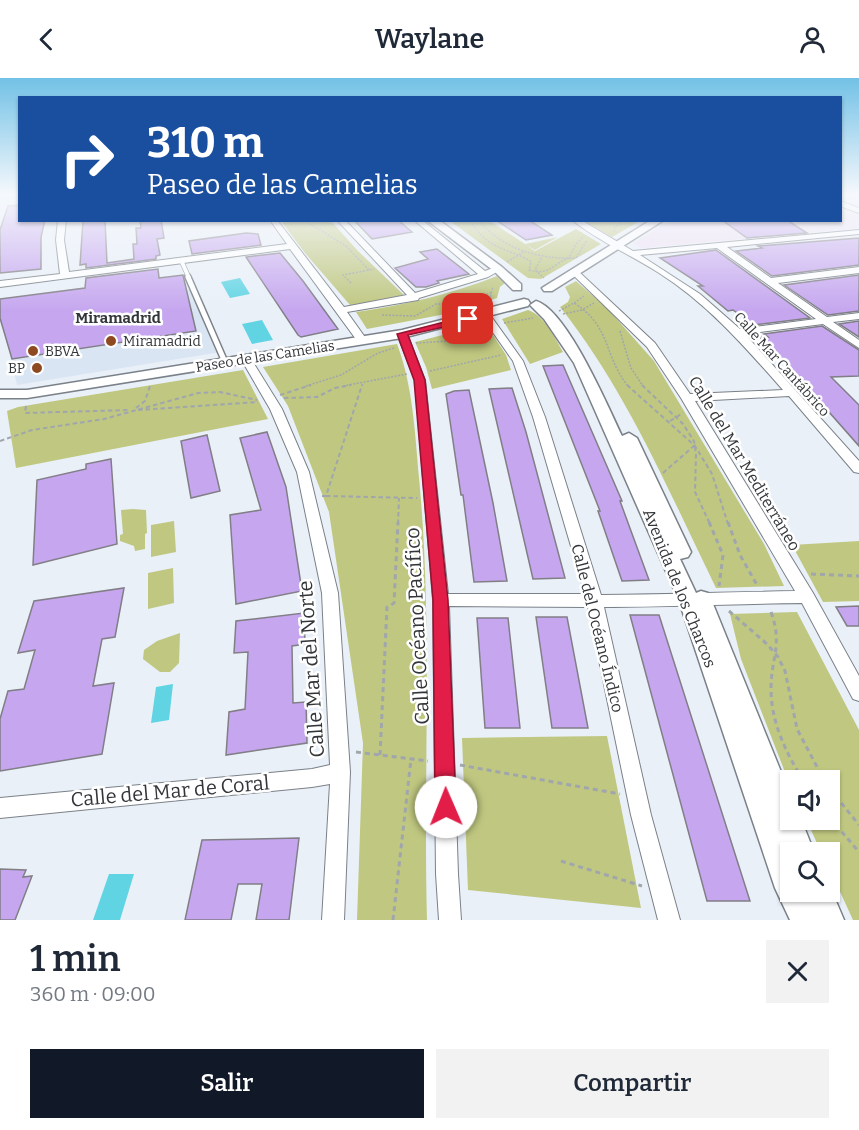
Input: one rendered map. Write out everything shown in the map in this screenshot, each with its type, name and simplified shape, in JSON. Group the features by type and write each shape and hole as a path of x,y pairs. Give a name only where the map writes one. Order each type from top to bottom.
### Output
{"street":[{"path":"61,232 64,275"},
{"path":"282,232 343,310 362,340"},
{"path":"352,232 415,298"},
{"path":"432,232 485,275"},
{"name":"Avenida de los Charcos","path":"450,232 539,294 592,362 651,482 695,601 780,857"},
{"name":"Avenida de los Charcos","path":"457,232 500,267"},
{"name":"Calle Mar Cantábrico","path":"598,232 634,253 697,296 738,332 859,470"},
{"path":"539,294 630,232"},
{"path":"539,294 574,272 615,241 633,232"},
{"path":"634,253 856,232"},
{"path":"719,245 859,345"},
{"path":"0,284 291,246"},
{"path":"343,310 415,298 461,285 500,267"},
{"path":"770,281 859,270"},
{"name":"Calle del Mar Mediterráneo","path":"574,272 651,345 687,398 807,597 859,693"},
{"name":"Avenida de los Charcos","path":"539,294 581,363 695,601 796,842"},
{"name":"Paseo de las Camelias","path":"0,394 27,394 362,340 404,339 494,316 539,294"},
{"name":"Calle del Océano Índico","path":"494,316 518,361 539,417 595,602 637,798 669,920"},
{"path":"738,332 859,316"},
{"name":"Calle Océano Pacífico","path":"404,339 420,380 441,600 450,920"},
{"name":"Calle Mar del Norte","path":"246,359 270,399 303,472 318,497 330,593 340,772 333,920"},
{"path":"687,398 791,393"},
{"name":"Paseo de las Camelias","path":"0,404 27,394"},
{"path":"441,600 595,602 807,597"},
{"name":"Calle del Mar de Coral","path":"0,808 312,778 340,772"},
{"name":"Avenida de los Charcos","path":"797,902 805,920"},
{"path":"821,902 829,920"}],"lane":[{"path":"181,260 225,362"}],"path":[{"path":"324,232 346,246 369,270"},
{"path":"0,441 32,430 104,419 198,393 220,392 253,401 270,399 341,375 404,339 451,341 539,294 581,291 596,302 584,309 539,294 529,270 531,262 486,242 479,232"},
{"path":"488,232 511,246 543,255 569,258 576,258 588,238 592,237 584,237 576,244 569,258 553,268 539,294"},
{"path":"615,232 615,241"},
{"path":"500,267 526,250"},
{"path":"539,294 535,270 543,255"},
{"path":"351,283 343,275 374,269 380,275"},
{"path":"493,287 490,301 494,316"},
{"path":"380,315 415,316 436,304 447,304 491,293"},
{"path":"539,294 574,303 584,309 604,333 614,368 621,378 695,445 705,458 716,483 736,544 778,628 778,657 771,688 774,711 796,770"},
{"path":"620,330 636,378 659,404 687,428 695,445 696,464 693,484 723,555 718,584 730,614 767,644 778,657 784,671 797,729 819,770"},
{"path":"134,410 145,401 154,374"},
{"path":"363,383 318,497 431,498"},
{"path":"651,482 695,445"},
{"path":"380,755 384,636 387,607 394,603 399,498"},
{"path":"793,574 859,576"},
{"path":"339,750 445,763 637,798"},
{"path":"393,920 411,759"},
{"path":"840,801 859,825"},
{"path":"840,830 859,852"},
{"path":"561,861 661,892"}],"shaded area":[{"path":"651,232 812,232 642,248 633,243"},
{"name":"Miramadrid","path":"194,289 221,352 17,385 0,313"}],"green space":[{"path":"289,232 341,232 405,296 350,305"},
{"path":"465,232 507,232 525,244 558,237 535,250 526,245 535,251 570,232 581,232 601,244 541,279 528,278"},
{"path":"604,232 620,232 612,237"},
{"path":"497,276 505,283 500,287 497,298 451,313 367,329 356,312 428,298"},
{"path":"576,281 606,307 654,361 764,544 784,586 716,588 646,443 606,373 560,307 568,302 570,297 565,287"},
{"path":"528,310 544,322 563,352 530,364 502,319"},
{"path":"486,324 506,355 511,370 432,389 426,367 415,342"},
{"path":"397,344 407,376 412,410 426,588 427,920 357,920 363,743 329,512 288,406 263,367"},
{"path":"243,370 268,419 16,468 7,411 18,407"},
{"path":"121,510 146,510 145,549 135,551 134,546 120,541 120,535 123,534"},
{"path":"174,521 176,552 151,557 151,525"},
{"path":"859,541 859,601 823,602 792,545"},
{"path":"173,568 174,603 148,609 148,573"},
{"path":"797,612 859,730 859,920 853,920 840,892 840,842 816,842 811,830 840,830 840,770 784,770 741,659 730,614"},
{"path":"180,633 179,663 170,672 160,672 143,659 144,650 157,641"},
{"path":"607,736 641,908 468,890 462,738"}],"water":[{"path":"240,278 250,294 230,298 221,282"},
{"path":"262,320 273,340 252,344 242,324"},
{"path":"173,684 169,720 151,723 156,687"},
{"path":"109,874 134,874 120,920 93,920"}],"building":[{"path":"0,232 42,232 41,269 0,273"},
{"path":"82,232 106,232 107,263 134,259 133,244 137,244 136,232 163,232 164,238 157,239 160,255 156,256 156,259 86,268 86,264 80,265"},
{"path":"366,232 410,232 372,239"},
{"path":"514,232 548,232 552,235 526,240"},
{"path":"739,232 807,233 747,238"},
{"path":"246,233 258,234 261,245 192,254 189,241"},
{"path":"859,238 859,265 772,276 736,251 762,248 758,246"},
{"path":"437,249 469,274 437,281 439,283 426,287 416,287 395,268 428,259 420,252"},
{"path":"716,250 810,318 753,325 733,310 728,311 698,286 703,286 660,258"},
{"path":"280,253 338,329 301,337 298,335 246,257"},
{"path":"158,269 159,278 183,275 196,331 12,359 0,318 0,299 85,288 86,278"},
{"path":"859,275 859,311 828,315 784,285"},
{"path":"859,321 859,337 839,324"},
{"path":"822,326 859,350 859,376 831,377 859,405 859,446 791,369 759,337 768,337 764,334"},
{"path":"563,365 622,501 620,501 649,580 622,581 598,511 600,511 543,366"},
{"path":"512,388 565,578 533,579 489,389"},
{"path":"469,390 507,581 474,582 463,495 461,495 446,394"},
{"path":"267,432 286,487 302,591 236,604 230,515 261,510 240,438"},
{"path":"207,435 220,491 191,498 181,441"},
{"path":"111,459 117,544 33,565 37,480 86,469 86,464"},
{"path":"124,588 115,637 102,639 93,686 114,683 102,754 0,771 0,719 8,691 24,689 35,650 18,653 34,601"},
{"path":"859,606 859,626 847,626 836,607"},
{"path":"304,613 305,644 292,646 293,703 306,702 307,743 226,755 229,712 245,709 248,652 234,653 236,621"},
{"path":"630,615 659,615 750,901 707,901"},
{"path":"536,617 567,617 588,728 552,728"},
{"path":"477,618 508,618 520,728 485,728"},
{"path":"299,838 289,920 256,920 262,884 238,884 231,920 185,920 202,840"},
{"path":"0,869 26,870 23,877 32,876 15,920 0,920"}],"place":[{"name":"Miramadrid","path":"111,341"},
{"name":"BBVA","path":"33,351"},
{"name":"BP","path":"37,368"}],"district":[{"name":"Miramadrid","path":"118,318"}],"route":[{"path":"446,807 441,600 420,380 402,334 468,319"}]}
